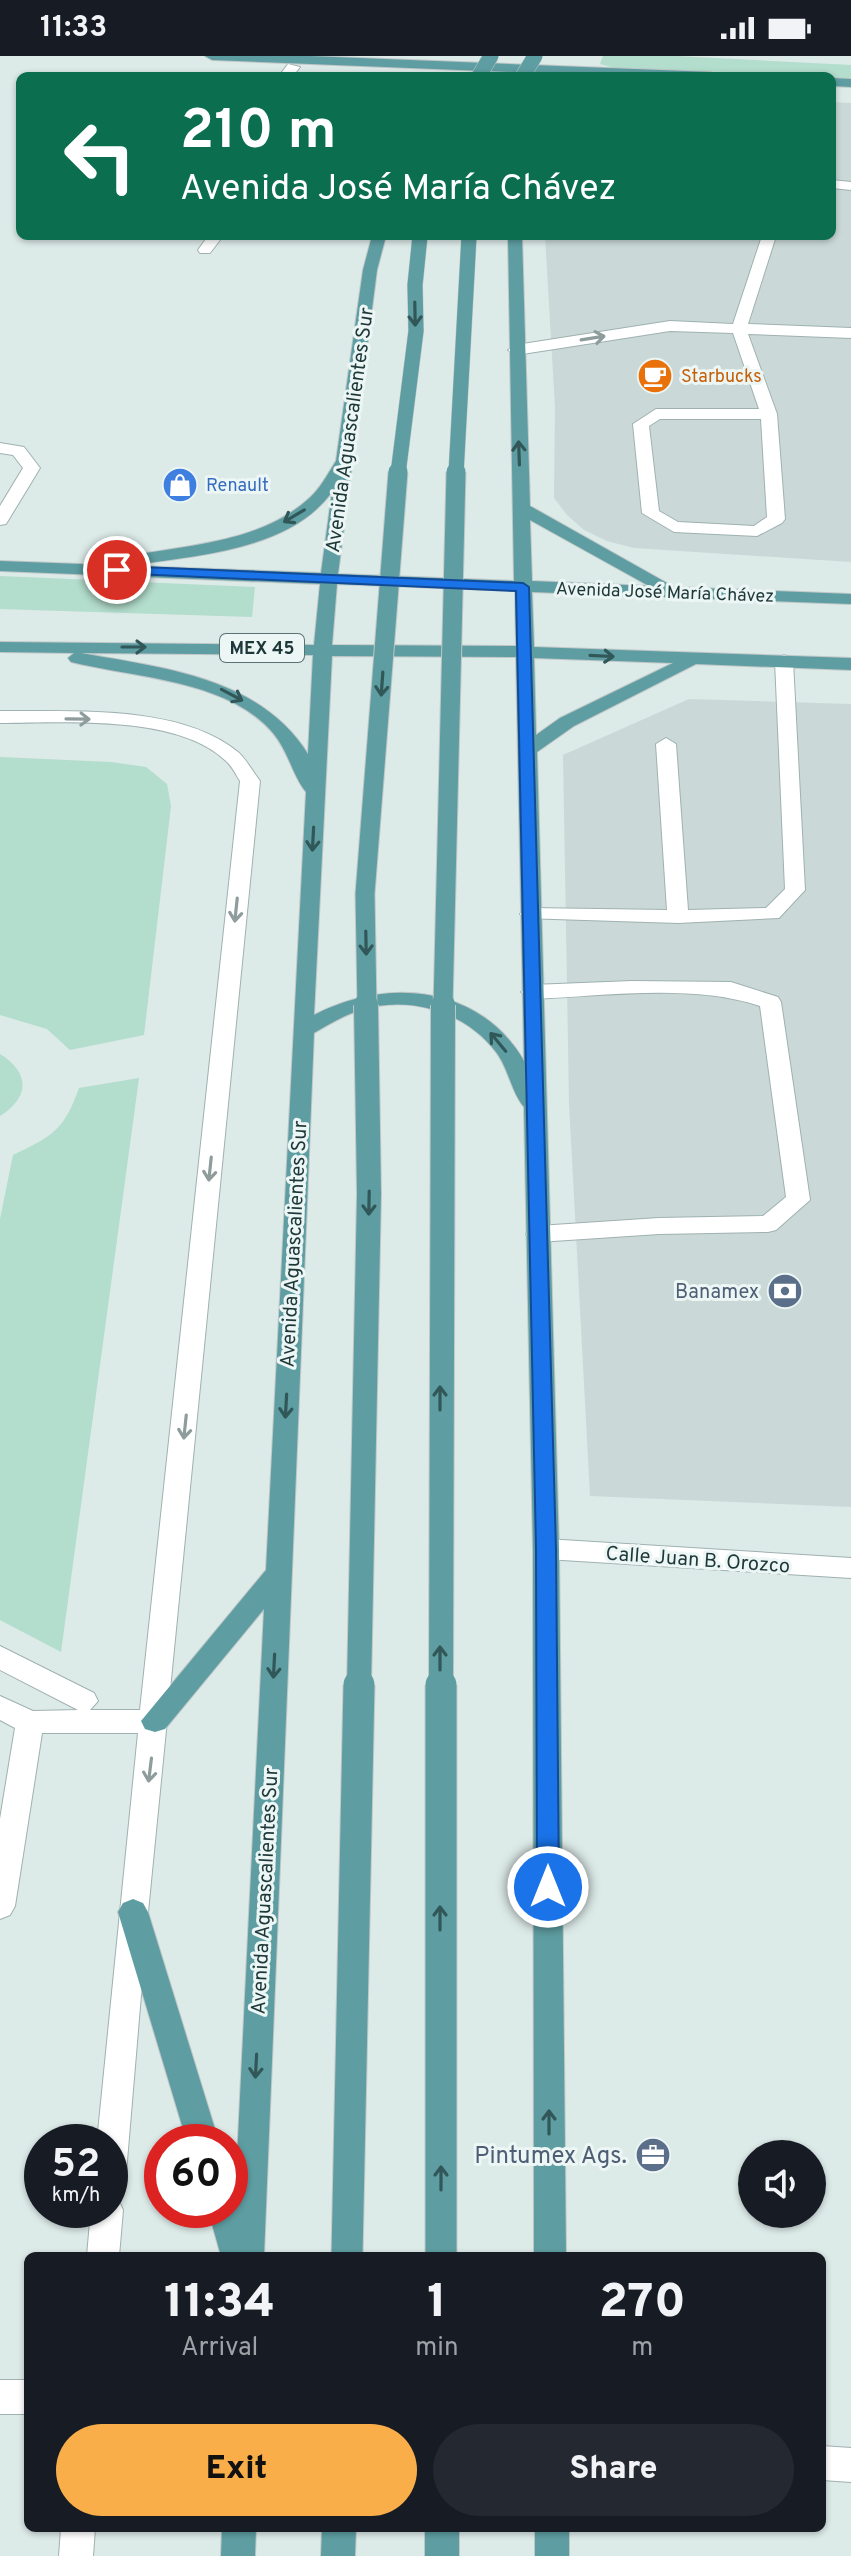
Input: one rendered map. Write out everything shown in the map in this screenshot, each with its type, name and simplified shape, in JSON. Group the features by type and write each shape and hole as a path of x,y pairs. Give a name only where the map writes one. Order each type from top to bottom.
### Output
{"main road":[{"path":"212,56 548,72"},
{"path":"235,57 290,71"},
{"name":"Avenida Aguascalientes Sur","path":"248,2252 323,649 329,579 370,270 378,240"},
{"path":"347,2252 369,1209 365,894 399,458 416,331 415,285 420,240"},
{"path":"441,2252 444,911 457,433 469,240"},
{"path":"515,240 546,1549 550,2252"},
{"path":"88,569 227,543 276,527 313,505 346,459"},
{"path":"521,508 675,592"},
{"name":"Avenida José María Chávez","path":"0,566 851,599"},
{"name":"MEX 45","path":"0,647 524,652 851,664"},
{"path":"20,647 203,682 231,693 256,709 290,741 309,774 315,801"},
{"path":"525,751 567,722 692,660"},
{"path":"303,1029 353,1005 401,998 449,1004 482,1023 505,1048 535,1110"},
{"path":"155,1721 279,1572"},
{"path":"133,1912 198,2124"},
{"path":"229,2228 236,2252"},
{"path":"238,2556 239,2532"},
{"path":"338,2556 339,2532"},
{"path":"442,2532 442,2556"},
{"path":"552,2532 552,2556"}],"street":[{"path":"205,250 213,240"},
{"path":"768,240 739,329 769,414 776,519 757,531 674,527 651,513 641,424 656,414 769,414"},
{"path":"516,350 670,326 851,333"},
{"path":"0,448 18,451 32,468 0,520"},
{"path":"530,914 678,917 772,914 795,890 784,661"},
{"path":"0,717 140,723 198,737 220,746 242,765 250,781 133,1912 114,2124"},
{"path":"666,744 678,917"},
{"path":"532,992 632,988 731,989 770,1002 798,1200 768,1224 659,1226 538,1234"},
{"name":"Calle Juan B. Orozco","path":"546,1549 851,1568"},
{"path":"0,1657 84,1701"},
{"path":"0,1707 30,1722 155,1721"},
{"path":"0,1906 30,1722"},
{"path":"103,2252 105,2228"},
{"path":"0,2397 24,2397"},
{"path":"826,2463 851,2465"},
{"path":"76,2556 78,2532"}],"shaded area":[{"path":"836,102 851,103 851,562 634,548 607,541 584,530 554,498 555,407 545,240 836,240"},
{"path":"689,699 851,704 851,1507 590,1496 569,1103 563,755"}],"green space":[{"path":"603,56 676,56 851,65 851,80 836,79 836,72 724,72 615,68 600,64"},
{"path":"0,576 255,587 252,617 0,609"},
{"path":"0,757 111,762 146,767 167,784 171,806 144,1035 70,1050 47,1029 0,1015"},
{"path":"0,1054 17,1069 22,1085 17,1101 0,1116"},
{"path":"139,1078 61,1652 0,1620 0,1219 13,1155 48,1137 62,1123 79,1088"}],"place":[{"name":"Starbucks","path":"655,376"},
{"name":"Renault","path":"180,485"},
{"name":"Banamex","path":"785,1291"},
{"name":"Pintumex Ags.","path":"653,2155"}],"route":[{"path":"117,570 523,587 546,1549 548,1887"}]}
